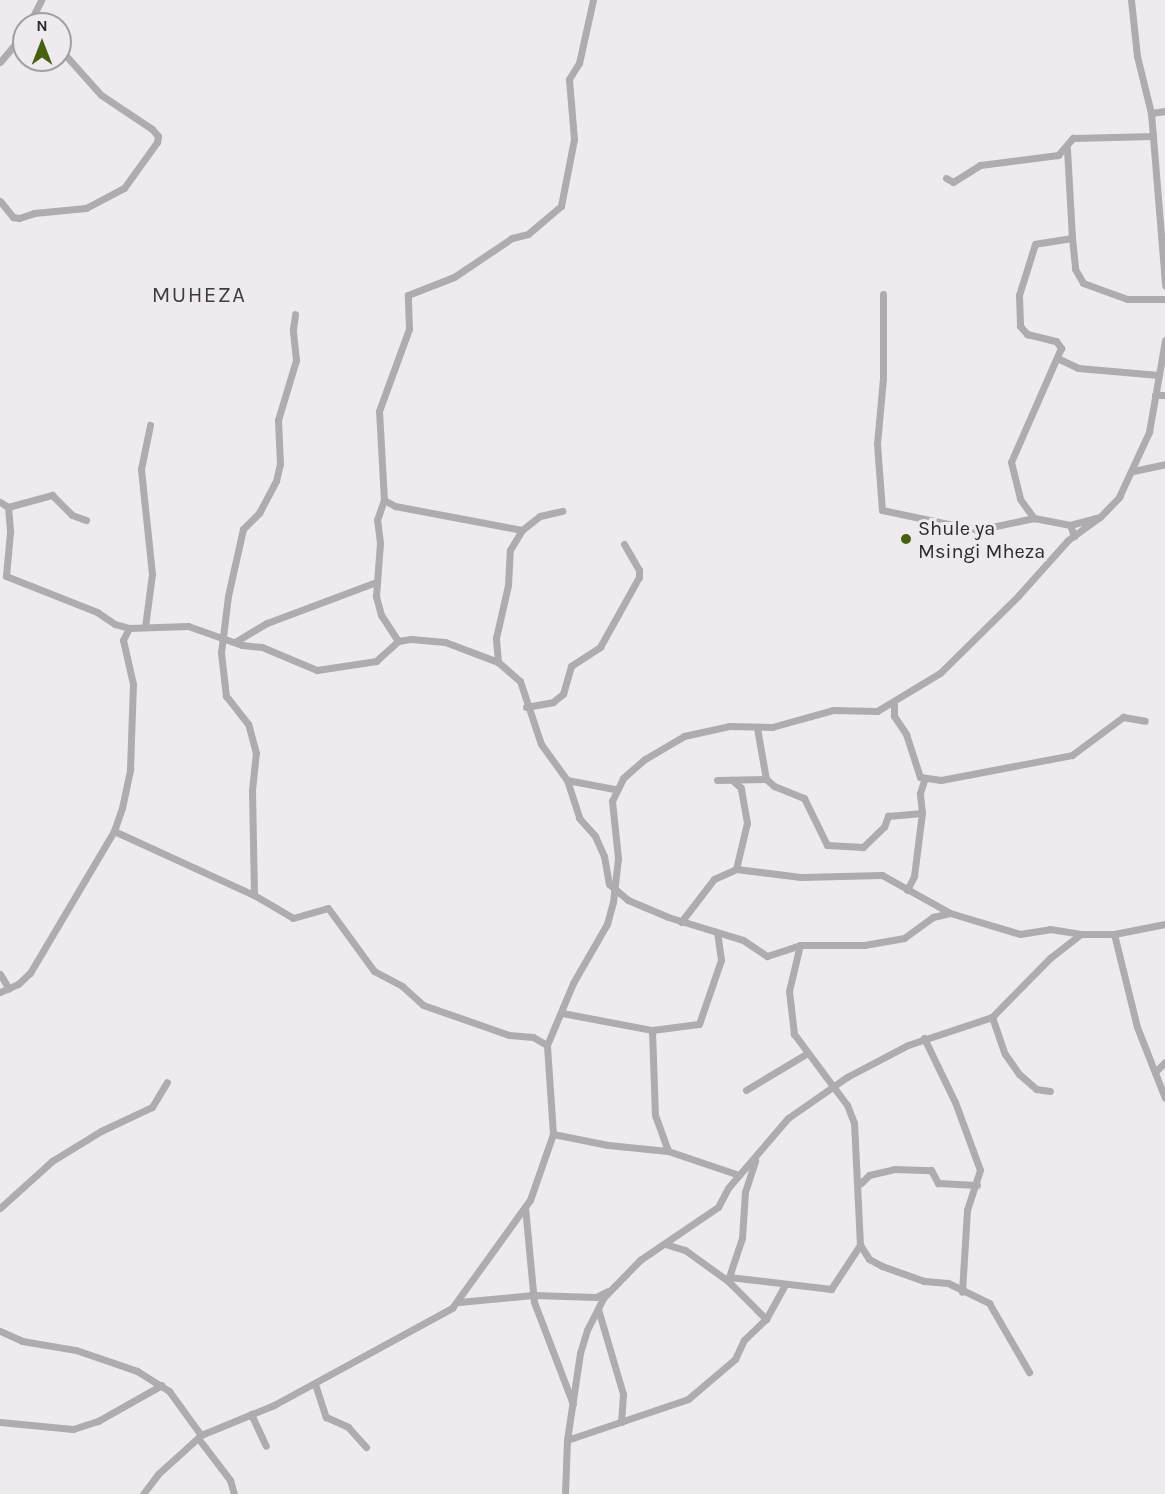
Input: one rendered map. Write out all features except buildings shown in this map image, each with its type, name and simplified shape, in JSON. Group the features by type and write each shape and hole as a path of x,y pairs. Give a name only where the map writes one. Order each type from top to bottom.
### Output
{"street":[{"path":"399,641 381,615 376,582 381,543 377,520 384,500 379,411 409,329 408,295 454,277 512,238 528,234 561,206 574,139 569,79 579,63 593,0"},
{"path":"1131,0 1137,56 1151,113 1165,285"},
{"path":"0,62 12,48"},
{"path":"0,201 13,217 19,218 34,213 86,208 124,188 157,142 158,136 152,129 101,95 72,62"},
{"path":"1151,113 1165,111"},
{"path":"945,178 953,182 980,165 1058,155 1067,149 1073,138 1153,136"},
{"path":"1067,149 1075,269 1083,283 1127,299 1165,299"},
{"path":"1034,518 1020,499 1011,462 1057,358 1059,344 1027,334 1020,326 1019,295 1035,244 1072,238"},
{"path":"883,294 883,378 877,444 882,510 977,530 1034,518 1070,525 1100,517"},
{"path":"254,895 251,833 256,753 248,724 226,696 222,684 224,638 243,529 259,513 278,473 278,420 296,360 293,329 295,314"},
{"path":"459,1302 525,1208 553,1134 547,1045 573,982 607,924 618,858 612,811 614,789 645,759 684,736 729,726 757,728 833,710 877,711 894,703 940,673 1074,536 1100,517 1119,497 1133,471 1149,432 1165,340"},
{"path":"1057,358 1078,368 1159,375"},
{"path":"1155,395 1165,395"},
{"path":"145,627 152,574 141,469 150,425"},
{"path":"1133,471 1165,464"},
{"path":"0,502 8,507 52,495 72,515 86,520"},
{"path":"384,500 395,506 522,530"},
{"path":"8,507 10,532 6,576 129,628 188,626 326,670 376,661 399,641 445,642 473,650 498,663 520,681 526,707 546,753 567,780 579,818 595,836 604,856 605,879 628,900 681,922 743,940 767,956 800,945 864,945 904,938 933,917 950,913"},
{"path":"498,663 496,638 506,595 510,550 522,530 540,516 562,511"},
{"path":"1070,525 1074,536"},
{"path":"526,707 553,702 563,694 572,666 600,647 639,577 639,570 624,544"},
{"path":"235,642 267,623 376,582"},
{"path":"0,992 9,989 30,973 114,831 130,769 133,684 123,640 129,628"},
{"path":"894,703 894,716 906,734 918,773 925,778 961,778 989,768 1072,754 1124,717 1145,721"},
{"path":"757,728 766,779"},
{"path":"907,890 914,876 922,813 920,793 925,778"},
{"path":"717,780 766,779 804,798 821,836 827,845 834,847 863,847 884,827 888,816 922,813"},
{"path":"567,780 614,789"},
{"path":"732,780 741,788 747,823 736,869"},
{"path":"114,831 254,895 293,918 328,908 374,971 402,986 423,1005 509,1035 533,1037 547,1045"},
{"path":"681,922 714,879 736,869 801,878 882,875 950,913 1020,934 1044,930 1081,934 1114,934 1165,924"},
{"path":"933,917 938,906"},
{"path":"562,1013 652,1030 684,1028 702,1021 721,960 717,933"},
{"path":"565,1494 567,1440 580,1353 598,1309 612,1289 640,1260 718,1207 740,1175 788,1118 834,1086 924,1038 992,1017 1050,958 1081,934"},
{"path":"1114,934 1137,1027 1165,1098"},
{"path":"800,945 789,991 794,1034 806,1054 834,1086 854,1123 859,1187 860,1245 869,1259 882,1266 924,1281 948,1283 995,1309 1029,1372"},
{"path":"0,974 9,989"},
{"path":"992,1017 1005,1054 1019,1074 1036,1089 1050,1091"},
{"path":"652,1030 655,1115 668,1151"},
{"path":"924,1038 975,1153 980,1170 967,1210 962,1292"},
{"path":"746,1090 806,1054"},
{"path":"1155,1072 1165,1062"},
{"path":"0,1208 52,1161 101,1131 152,1107 167,1082"},
{"path":"553,1134 608,1145 668,1151 740,1175"},
{"path":"729,1279 742,1238 745,1192 756,1158"},
{"path":"859,1187 868,1175 894,1169 931,1170 938,1183 977,1185"},
{"path":"525,1208 533,1295 573,1406"},
{"path":"665,1244 685,1250 729,1279 766,1319"},
{"path":"729,1279 784,1286 835,1287 860,1245"},
{"path":"567,1440 688,1399 735,1359 744,1340 766,1319 784,1286"},
{"path":"143,1494 158,1474 200,1437 315,1384 459,1302 533,1295 585,1298 612,1289"},
{"path":"585,1298 598,1309 623,1394 621,1422"},
{"path":"0,1331 22,1341 76,1350 162,1384 230,1480 234,1494"},
{"path":"0,1422 73,1429 98,1420 162,1384"},
{"path":"315,1384 326,1417 348,1427 366,1447"},
{"path":"251,1414 266,1446"}],"place":[{"name":"Shule ya Msingi Mheza","path":"906,539"}],"district":[{"name":"MUHEZA","path":"199,296"}]}
